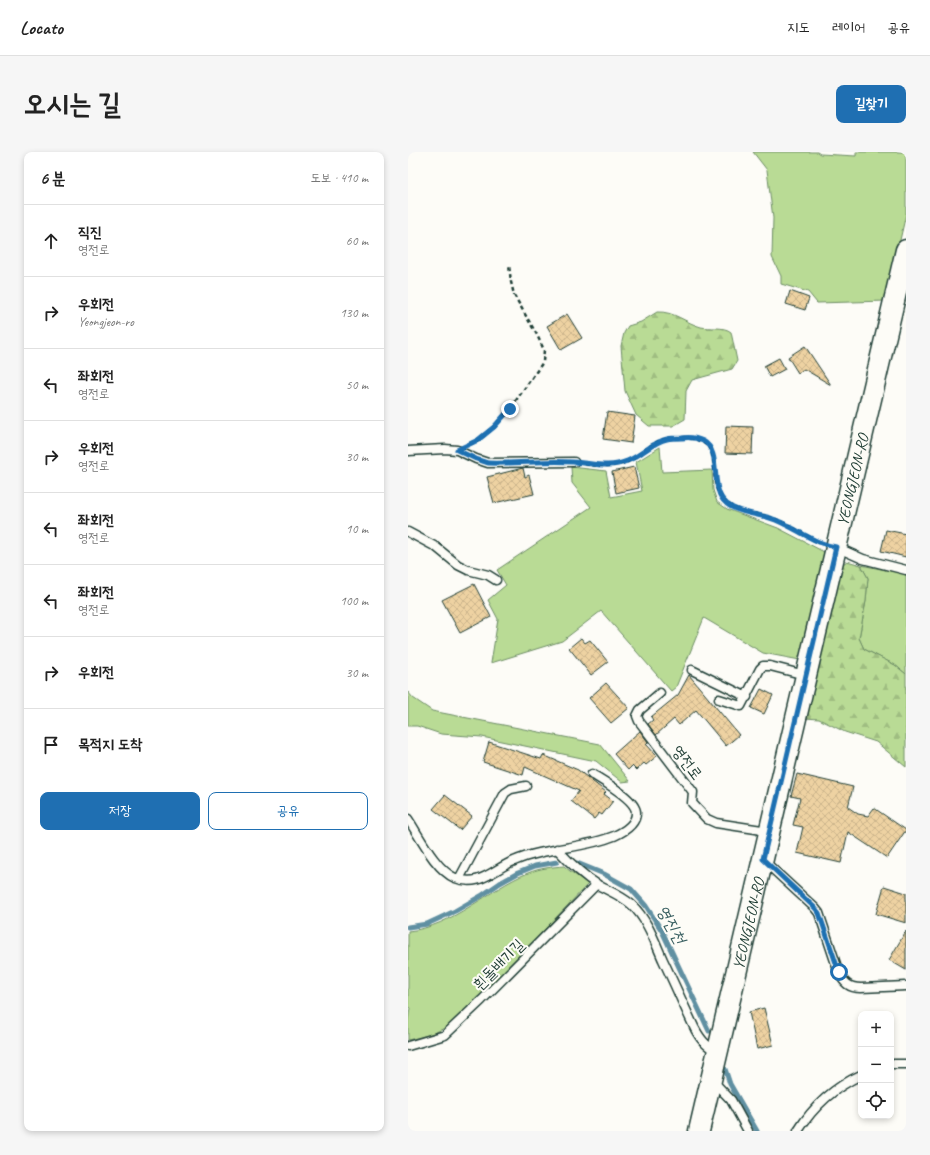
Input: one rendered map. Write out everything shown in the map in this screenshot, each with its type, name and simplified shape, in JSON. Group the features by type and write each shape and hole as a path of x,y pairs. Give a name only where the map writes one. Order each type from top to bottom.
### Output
{"street":[{"name":"YEONGJEON-RO","path":"699,1131 906,250"}],"lane":[{"path":"408,451 445,449 457,450 488,463 574,462"},
{"path":"408,532 436,548 458,565 468,570 488,575 496,580"},
{"path":"836,547 863,559 906,570"},
{"path":"719,699 741,706 763,666 770,666 806,676"},
{"path":"692,670 747,696"},
{"name":"영전로","path":"660,693 640,710 637,716 639,721 693,792 692,803 707,819 716,823 770,831"},
{"path":"408,819 440,867 459,879 466,881 482,879 514,860 614,836 626,830 633,822 636,814 635,807 630,800 592,774"},
{"path":"459,879 505,793 511,789 526,786"},
{"path":"556,849 570,863 597,884 623,898 632,905 641,916 700,1039 706,1045 718,1052"},
{"path":"763,859 819,913 839,972 847,985 854,988 906,986"},
{"name":"흰돌배기길","path":"408,1046 445,1035 450,1031 597,884"},
{"path":"894,1064 906,1064"},
{"path":"798,1131 803,1123 829,1095 858,1076"},
{"path":"712,1079 731,1100 748,1131"}],"path":[{"path":"457,450 478,440 494,427 510,409 543,362 544,350 514,295 509,265"},
{"path":"574,462 613,466 628,461 652,445 665,439 689,437 702,441 710,447 713,456 716,486 721,498 728,504 739,510 770,518 788,525 820,542 836,547"}],"green space":[{"path":"753,152 817,152 820,154 856,156 856,152 906,152 906,214 886,301 817,303 808,292 781,284 781,276 772,257 773,218 767,170"},
{"path":"657,312 669,313 701,327 721,328 728,330 731,332 737,361 732,369 692,380 686,391 685,419 673,426 649,426 636,415 625,391 621,346 624,333 628,326 641,322"},
{"path":"660,447 662,472 712,470 713,490 717,502 727,509 778,528 826,553 800,660 763,653 704,618 676,687 671,691 601,611 562,641 491,663 498,619 488,600 506,585 497,570 591,507 572,483 571,467 606,471 611,497 642,491 636,462"},
{"path":"847,561 861,565 868,578 866,601 859,638 864,649 895,665 906,674 906,767 876,742 845,732 819,719 805,718 840,566"},
{"path":"861,565 906,574 906,674 895,665 864,649 859,638 866,601 868,578"},
{"path":"408,692 413,698 432,711 600,744 630,781 622,782 596,761 482,737 441,734 417,726 408,726"},
{"path":"564,866 588,884 453,1023 437,1032 408,1040 410,1008 408,1006 408,931 424,928 455,915 499,888 528,873 550,867"}],"building":[{"path":"790,291 809,298 805,310 786,304"},
{"path":"567,314 582,338 561,350 547,326"},
{"path":"805,346 831,385 804,369 798,373 788,357"},
{"path":"779,358 785,369 770,377 764,366"},
{"path":"607,412 635,416 631,443 603,439"},
{"path":"726,426 753,427 752,454 725,453"},
{"path":"634,467 639,488 616,493 612,472"},
{"path":"523,468 525,477 529,475 534,494 494,503 487,477"},
{"path":"886,530 906,534 906,557 881,551"},
{"path":"474,584 491,617 460,633 442,600"},
{"path":"581,638 585,643 590,640 608,662 591,675 569,648"},
{"path":"689,675 739,735 726,746 696,710 679,725 674,719 656,735 648,724 653,720 651,717 678,695"},
{"path":"606,683 629,708 611,723 589,698"},
{"path":"761,689 773,695 764,714 751,708"},
{"path":"640,731 648,742 646,744 657,756 646,765 644,763 636,770 632,766 628,770 614,754"},
{"path":"489,742 541,759 543,755 578,770 606,792 604,794 613,801 602,815 599,813 594,819 571,801 579,791 525,767 523,775 483,762"},
{"path":"797,774 853,787 848,807 858,814 868,816 874,808 906,830 887,858 848,832 841,863 797,853 803,827 793,825 800,798 791,796"},
{"path":"445,795 472,816 460,830 433,809"},
{"path":"884,886 906,893 906,923 876,914"},
{"path":"906,931 906,970 889,960"},
{"path":"764,1008 773,1045 757,1049 749,1012"}],"waterway":[{"name":"영진천","path":"408,927 427,924 455,911 518,873 535,866 557,862"},
{"name":"영진천","path":"577,863 604,874 631,889 646,906 662,931 709,1031"},
{"name":"영진천","path":"725,1069 730,1084 757,1131"}],"route":[{"path":"510,409 494,427 478,440 457,450 488,463 525,461 574,462 613,466 628,461 652,445 665,439 689,437 702,441 710,447 713,456 716,486 721,498 728,504 739,510 770,518 788,525 820,542 836,547 763,859 819,913 839,972"}]}
